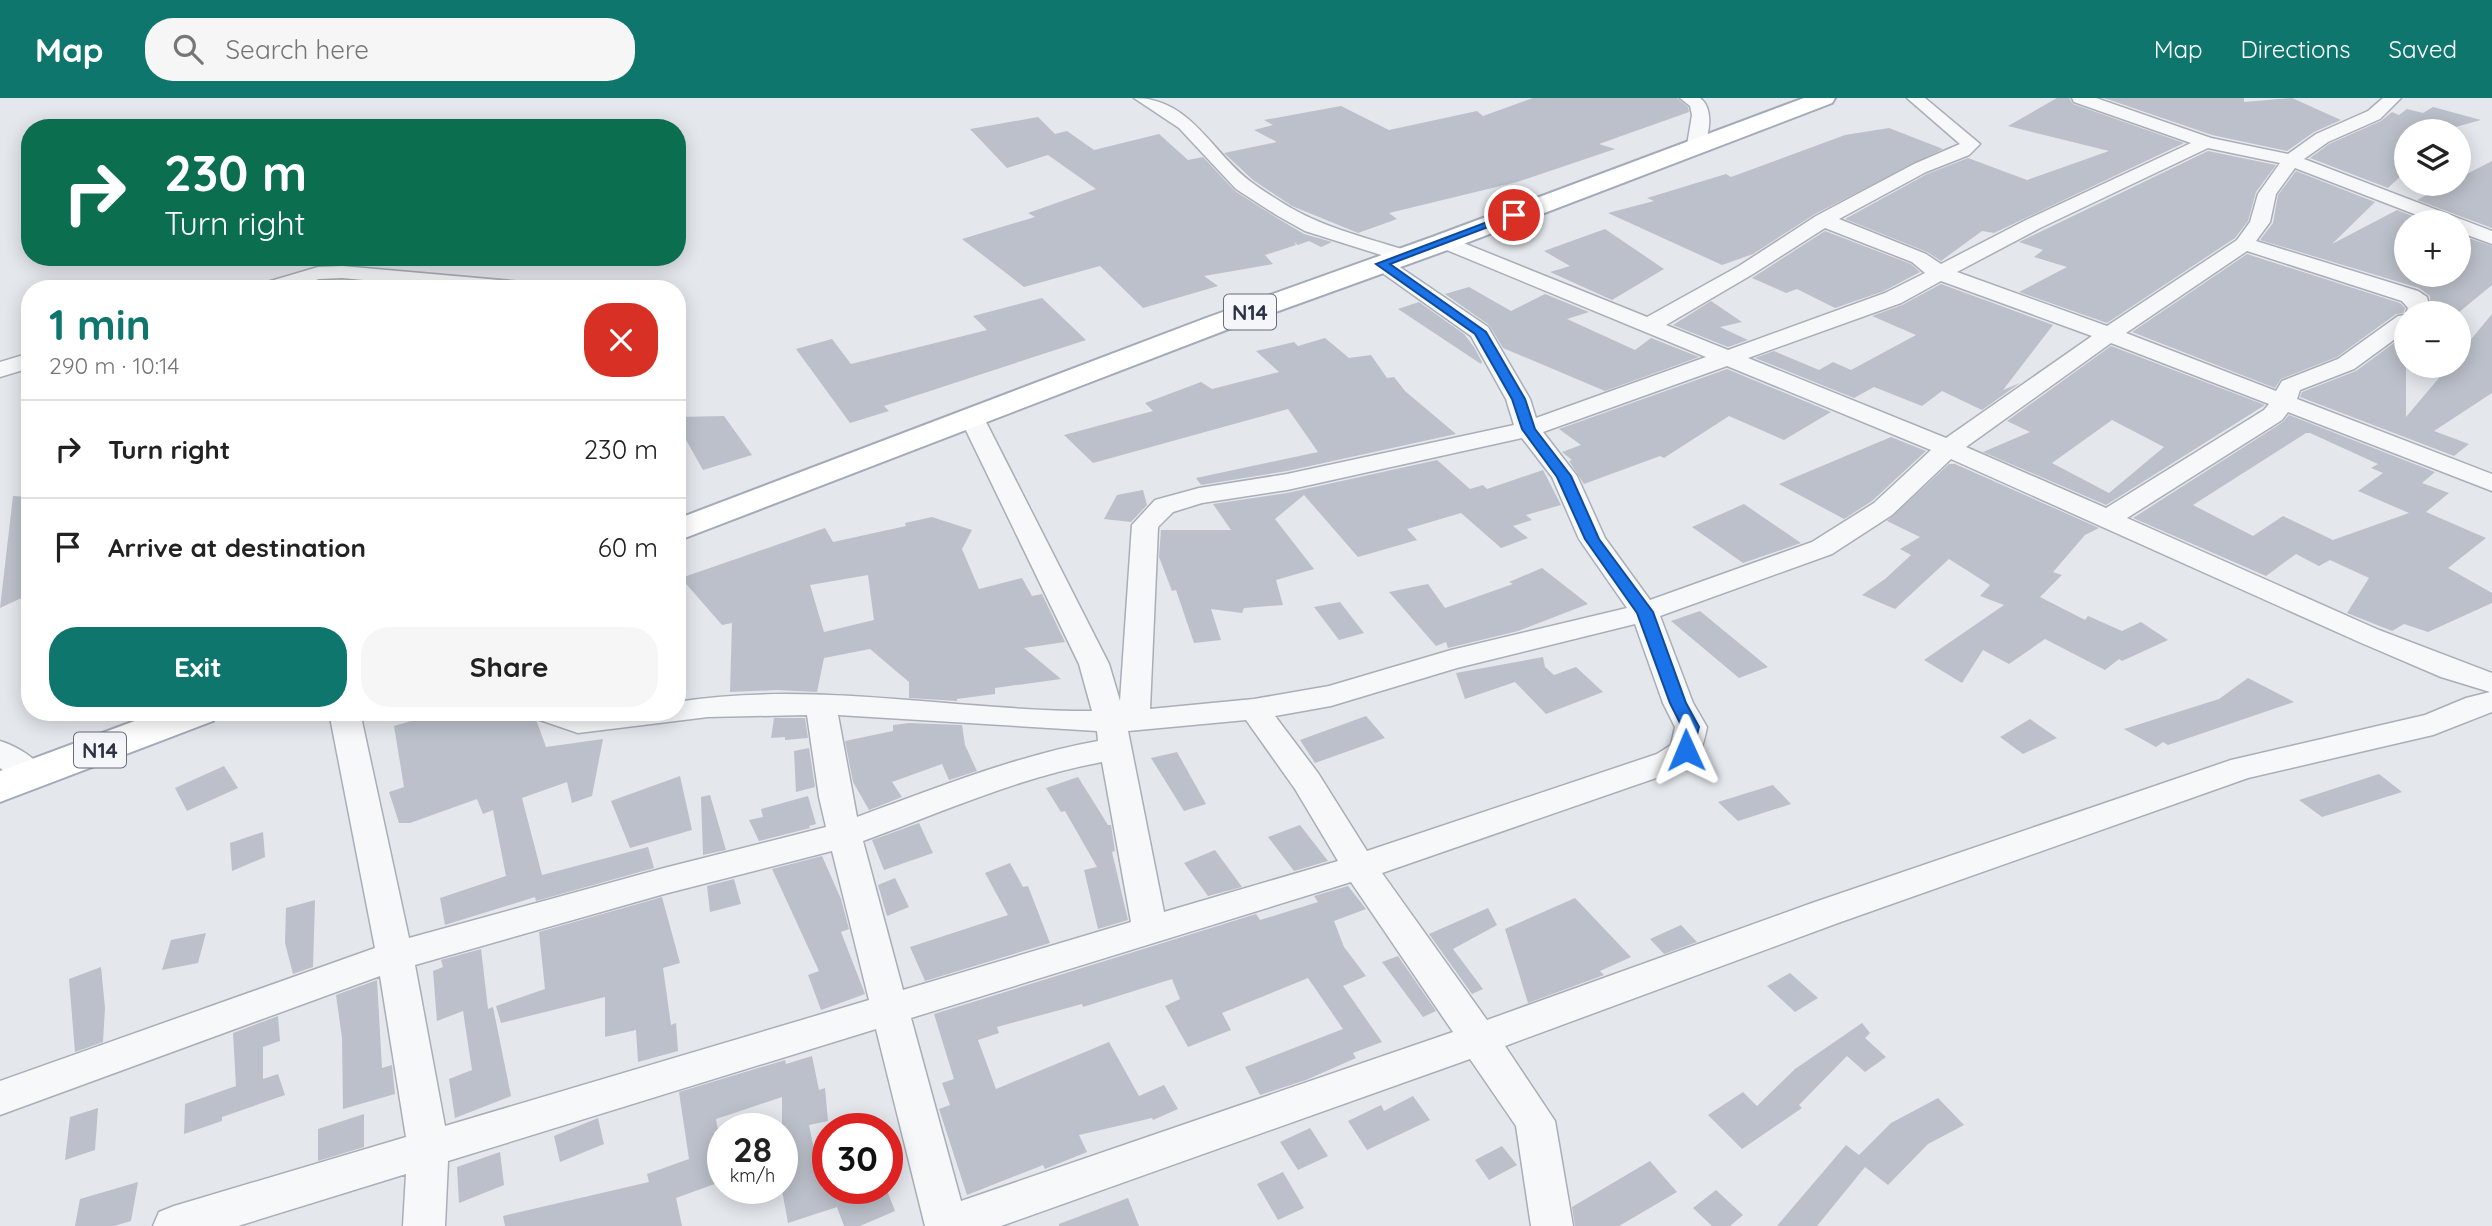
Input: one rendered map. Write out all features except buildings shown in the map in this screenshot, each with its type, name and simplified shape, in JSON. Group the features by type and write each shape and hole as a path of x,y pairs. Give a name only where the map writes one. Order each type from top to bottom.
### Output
{"main road":[{"name":"N14","path":"686,528 1824,98"},
{"name":"N14","path":"11,771 170,721"}],"street":[{"path":"174,1226 1359,867 1668,762 1686,750 1691,727 1678,703 1645,612 1592,539 1564,476 1528,429 1518,399 1480,332 1393,260 1312,227 1243,185 1185,124 1142,98"},
{"path":"1688,98 1698,104 1701,115 1696,145"},
{"path":"1648,325 1746,270 1823,220 1920,168 1963,151 1970,144 1915,98"},
{"path":"2080,98 2206,142 2291,160 2421,210"},
{"path":"0,1098 395,956 664,881 845,835 981,784 1064,758 1119,730 1331,696 1451,660 1645,612 1822,548 1883,509 1948,448 2109,334 2244,244 2260,222 2267,194 2291,160 2322,138 2374,115 2393,98"},
{"path":"1119,730 1145,525 1164,506 1199,496 1287,482 1528,429 1893,298 2144,169 2206,142"},
{"path":"1823,220 1919,258 1939,273 2109,334 2492,483"},
{"path":"2471,230 2492,238"},
{"path":"1444,242 1948,448 2369,636 2452,670 2492,683"},
{"path":"2244,244 2410,296 2418,301"},
{"path":"296,280 318,274 342,272 432,280"},
{"path":"2107,519 2273,415 2284,401 2290,386 2346,364 2394,330"},
{"path":"0,370 21,363"},
{"path":"972,418 1094,664 1119,730 1150,929"},
{"path":"821,704 835,797 946,1226 1480,1039 1825,912 2242,768 2433,724 2477,705 2492,702"},
{"path":"686,711 708,707 821,704 1069,721 1119,730"},
{"path":"1254,709 1307,781 1359,867 1535,1121 1552,1226"},
{"path":"346,721 395,956 428,1147 424,1226"},
{"path":"573,721 596,721"}],"route":[{"path":"1514,215 1381,264 1480,332 1518,399 1528,429 1564,476 1592,539 1645,612 1678,703 1691,727 1686,750"}]}
